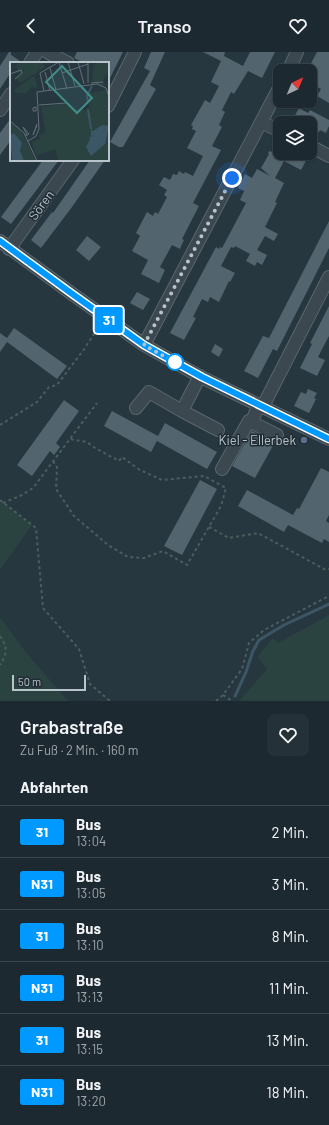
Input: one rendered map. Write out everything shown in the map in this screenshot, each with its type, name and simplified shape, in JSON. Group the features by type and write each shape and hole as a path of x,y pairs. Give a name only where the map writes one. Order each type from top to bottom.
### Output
{"street":[{"path":"31,62 37,52"},
{"path":"47,52 66,62"},
{"path":"109,101 112,87 135,52"},
{"path":"291,64 297,52"},
{"path":"0,110 10,95"},
{"path":"144,345 273,100"},
{"path":"262,122 273,128"},
{"path":"317,150 329,156"},
{"name":"Sören","path":"5,245 72,161"},
{"path":"5,245 144,345 260,407 329,439"},
{"path":"222,469 249,421 253,419 260,407 329,277"},
{"path":"182,411 200,376"},
{"path":"136,408 149,392 218,430"},
{"path":"249,421 277,435"}],"path":[{"path":"0,426 37,402 49,387 58,385 105,317"},
{"path":"3,503 22,495 33,488 97,403"},
{"path":"53,461 57,467 56,489 74,516 108,545 128,557 144,558 163,551 187,565 221,506 226,488 204,476 162,480 140,470 122,457 119,461 87,442 70,439"},
{"path":"0,500 36,528 43,608 79,649 90,684 110,701"},
{"path":"209,527 229,538 258,533 313,564 326,570 329,569"},
{"path":"216,701 223,695 242,669 249,643 264,630 329,596"},
{"path":"0,636 5,643 6,655 0,665"},
{"path":"223,695 232,701"}],"green space":[{"path":"0,500 32,525 0,570"},
{"path":"329,615 329,701 239,701 267,669 257,657 273,638 278,643"},
{"path":"0,617 24,650 68,701 0,701"}],"building":[{"path":"9,52 11,52 11,55 22,62 10,62 10,74 0,89 0,66"},
{"path":"77,52 123,52 109,80 109,62 82,62 74,58"},
{"path":"151,52 165,52 150,85 156,89 123,147 119,147 110,142 150,71 144,68"},
{"path":"203,52 225,52 224,56 243,66 250,52 275,52 262,78 248,71 234,94 231,92 222,110 225,112 219,125 222,127 212,146 221,150 193,203 199,206 182,239 184,240 180,249 172,245 160,267 165,270 159,283 141,274 148,260 132,251 140,236 136,233 147,212 153,216 155,212 158,214 167,197 164,195 167,190 159,185 164,177 170,180 173,174 177,175 179,171 193,176 203,156 187,148 196,131 192,129 193,126 191,125 205,100 210,103 219,86 211,82 221,61"},
{"path":"317,52 329,52 329,103 317,96 321,89 317,87 317,64 311,64"},
{"path":"299,108 308,113 310,110 329,120 329,126 326,133 320,130 319,132 317,131 317,116 295,116"},
{"path":"10,119 10,141 0,155 0,133"},
{"path":"270,151 273,152 273,160 306,160 301,170 284,161 275,178 284,183 275,202 277,203 265,227 278,234 274,241 265,236 257,250 267,255 262,265 257,262 255,266 246,261 250,254 235,246 234,248 231,247 221,266 235,273 230,282 229,281 219,302 210,297 208,302 202,299 193,317 196,318 184,340 170,333 216,247 219,249 220,247 222,248 246,203 240,200 244,191 238,188 245,174 252,178 257,169 270,176 261,168 269,154 268,153"},
{"path":"42,161 58,161 11,224 1,217"},
{"path":"89,161 104,161 41,248 31,240 52,212 53,213"},
{"path":"329,221 329,248 277,351 273,349 258,378 244,371 263,336 269,338"},
{"path":"87,236 101,247 89,261 76,250"},
{"path":"137,292 150,299 143,310 130,303"},
{"path":"329,306 329,336 318,357 325,360 317,376 300,368 312,344 310,343"},
{"path":"14,328 67,366 57,379 7,342 0,352 0,333 7,338"},
{"path":"215,344 223,349 219,357 211,352"},
{"path":"308,389 317,393 314,398 316,399 309,413 294,406 301,392 306,394"},
{"path":"64,400 79,411 56,443 60,447 54,455 50,451 32,476 17,465"},
{"path":"112,411 158,436 165,423 217,452 207,469 157,441 151,452 104,426"},
{"path":"252,431 275,442 255,478 232,466"},
{"path":"321,468 329,472 329,515 326,521 329,523 329,542 324,539 322,543 288,525 284,532 238,506 247,490 293,515 297,508 299,509"},
{"path":"200,480 217,489 182,555 164,546"}],"waterway":[{"path":"235,696 259,640 284,625 329,604"}],"bus line":[{"name":"31","path":"0,241 9,249 144,345 262,408 329,439"}],"place":[{"name":"Kiel - Ellerbek","path":"304,440"}],"route":[{"path":"175,362 178,364 144,345 232,178"}]}
